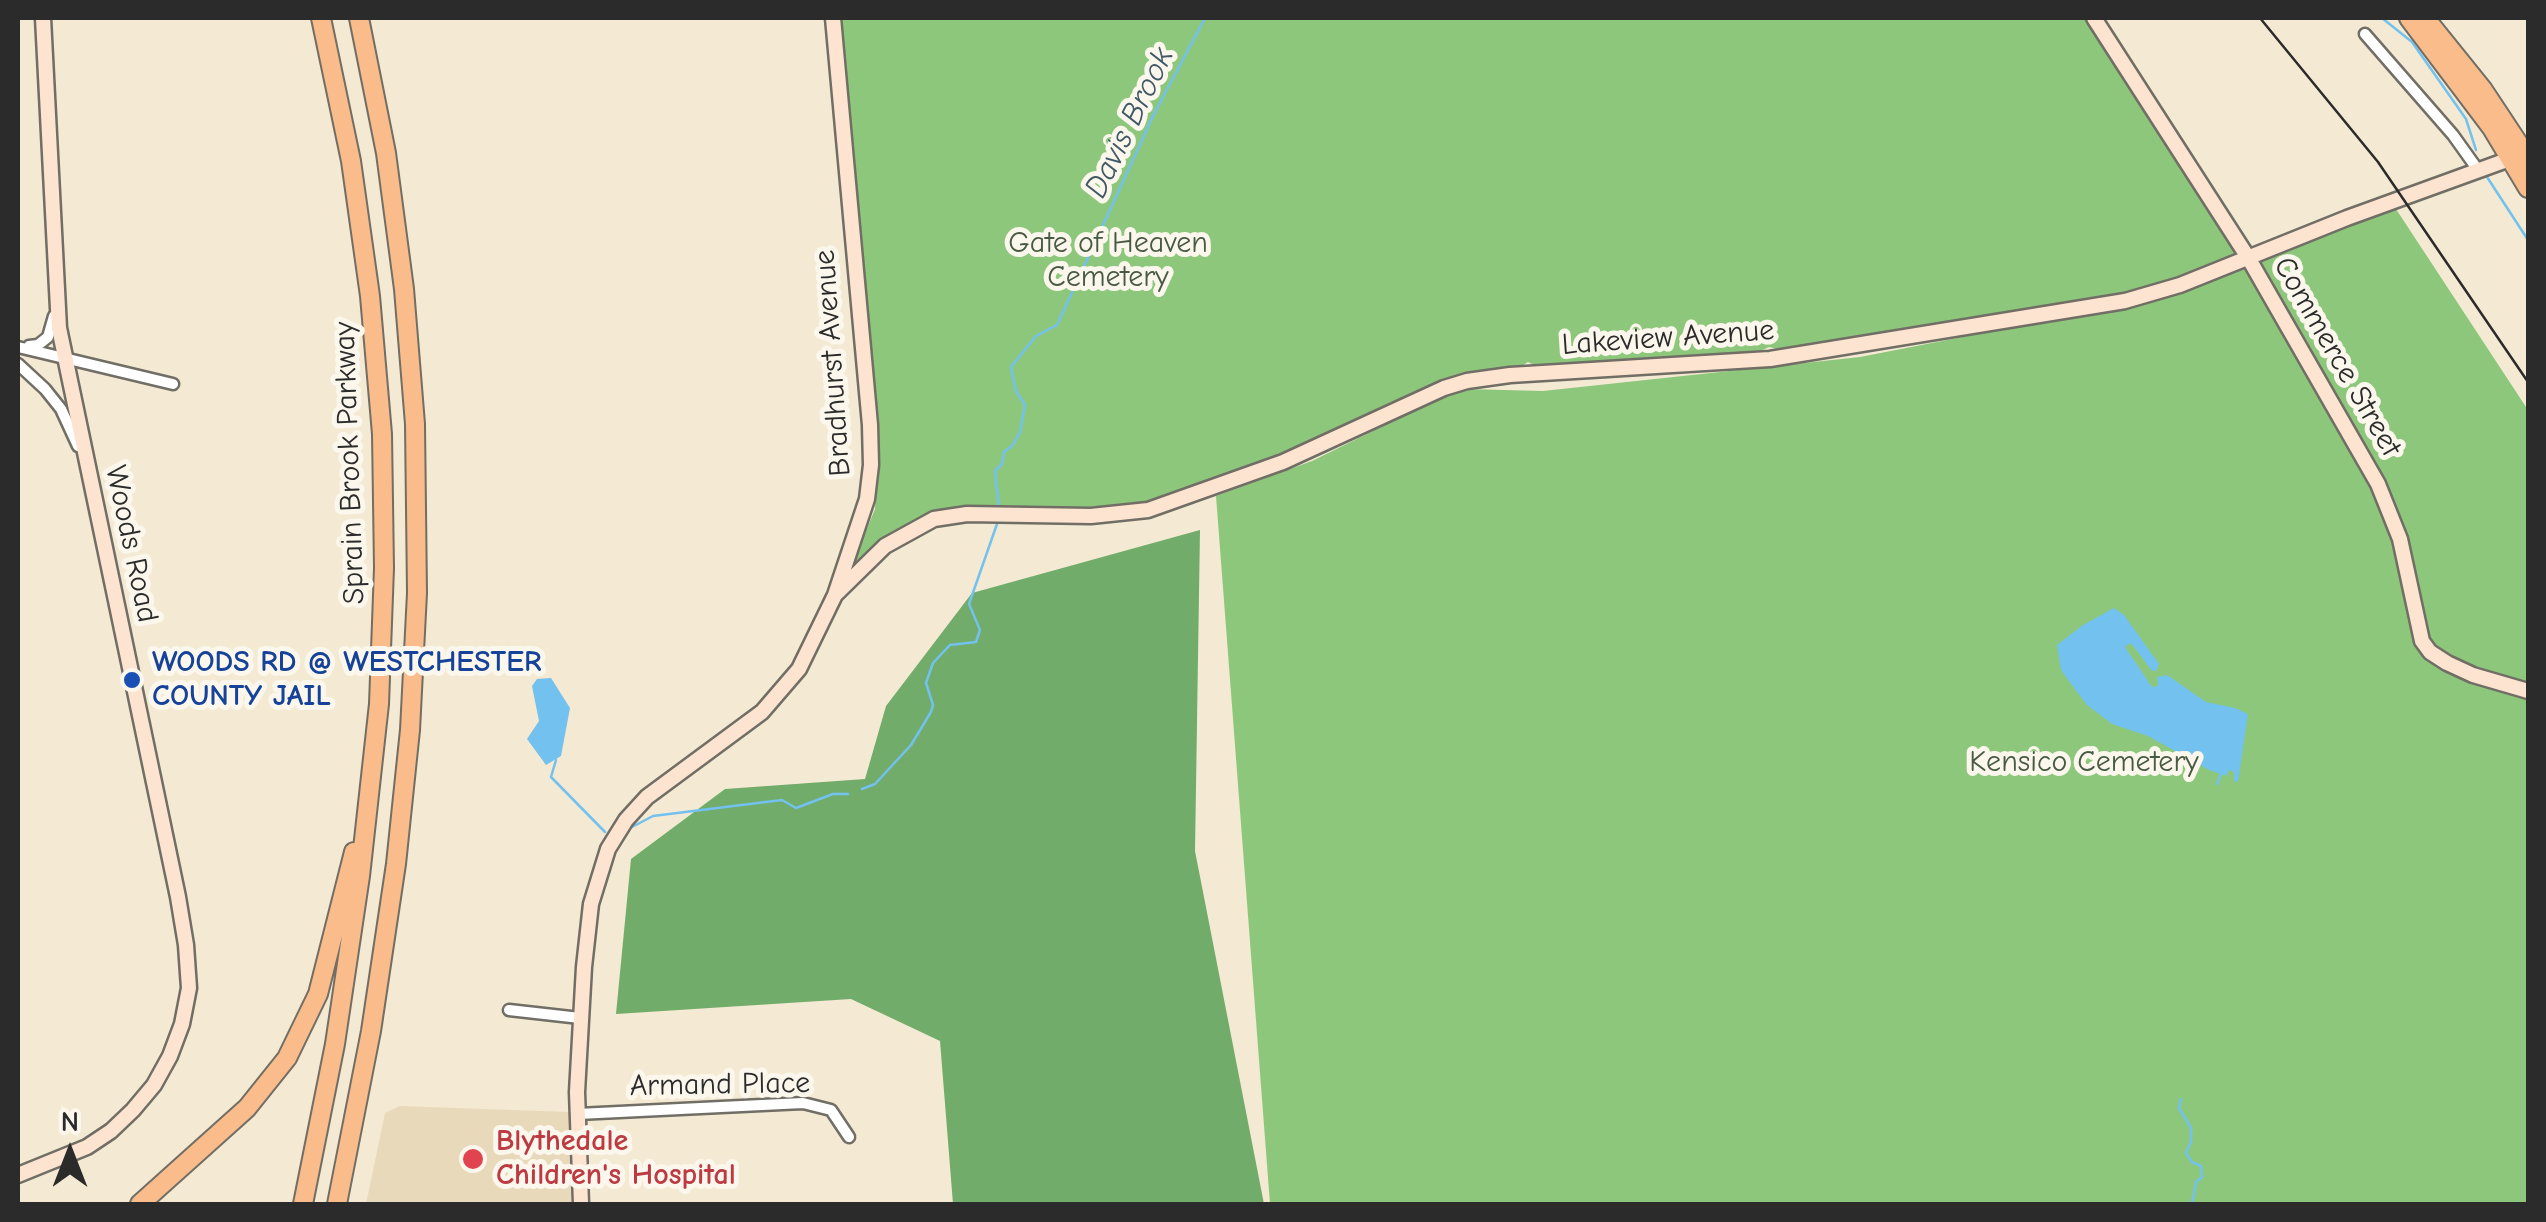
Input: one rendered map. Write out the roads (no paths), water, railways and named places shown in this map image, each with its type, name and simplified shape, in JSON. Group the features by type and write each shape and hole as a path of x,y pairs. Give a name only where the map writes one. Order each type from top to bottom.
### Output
{"highway":[{"name":"Sprain Brook Parkway","path":"303,1204 346,976 372,773 384,568 380,399 360,212 322,18"},
{"name":"Sprain Brook Parkway","path":"339,1204 382,963 404,795 418,575 415,424 404,289 386,153 359,18"},
{"path":"2409,18 2474,103 2523,156"},
{"path":"2425,18 2483,90 2523,156 2528,188"},
{"path":"140,1204 247,1108 296,1042 323,979 372,773"}],"street":[{"name":"Woods Road","path":"18,1175 86,1147 133,1110 154,1085 170,1056 182,1024 188,988 178,897 88,472 56,300 43,18"},
{"name":"Bradhurst Avenue","path":"581,1204 580,1018 592,904 608,849 626,820 648,797 738,730 779,695 799,669 835,595 867,499 872,453 832,18"},
{"name":"Commerce Street","path":"2094,18 2249,259 2355,442 2394,517 2422,641 2447,663 2528,692"},
{"path":"2365,34 2453,135 2478,170"},
{"name":"Lakeview Avenue","path":"835,595 885,546 934,519 967,514 1104,516 1148,510 1282,462 1467,381 1803,355 2124,301 2180,285 2364,212 2523,156"},
{"path":"19,347 38,345 48,337 56,300"},
{"path":"19,347 173,384"},
{"path":"18,364 60,409 88,472"},
{"path":"509,1010 580,1018"},
{"name":"Armand Place","path":"578,1114 803,1103 831,1110 850,1137"}],"water":[{"path":"2114,608 2124,615 2159,664 2152,671 2131,643 2125,647 2152,687 2158,686 2157,677 2167,675 2206,702 2248,714 2238,782 2234,781 2234,772 2229,770 2226,776 2209,770 2148,736 2112,724 2087,705 2061,670 2057,645"},
{"path":"551,678 570,708 561,756 546,765 527,739 539,721 532,686 537,679"}],"waterway":[{"name":"Davis Brook","path":"999,507 995,471 1020,432 1025,405 1016,391 1011,367 1036,336 1057,325 1154,114 1205,18"},
{"name":"Davis Brook","path":"2382,18 2412,42 2466,119 2476,150"},
{"name":"Davis Brook","path":"2487,177 2528,240"},
{"name":"Davis Brook","path":"862,789 875,784 911,745 931,712 933,705 926,683 933,663 950,645 976,642 980,630 969,604 997,524"},
{"name":"Davis Brook","path":"556,760 551,777 605,832"},
{"path":"2217,784 2221,774"},
{"name":"Davis Brook","path":"632,827 653,816 782,800 796,808 833,794 848,794"},
{"path":"2181,1099 2179,1108 2191,1128 2186,1153 2201,1166 2202,1177 2196,1182 2192,1204"}],"railway":[{"path":"2260,18 2378,162 2528,382"}],"place":[{"name":"WOODS RD @ WESTCHESTER COUNTY JAIL","path":"132,680"},
{"name":"Blythedale Children's Hospital","path":"473,1159"}],"park label":[{"name":"Gate of Heaven Cemetery","path":"1108,261"},
{"name":"Kensico Cemetery","path":"2084,763"}]}
